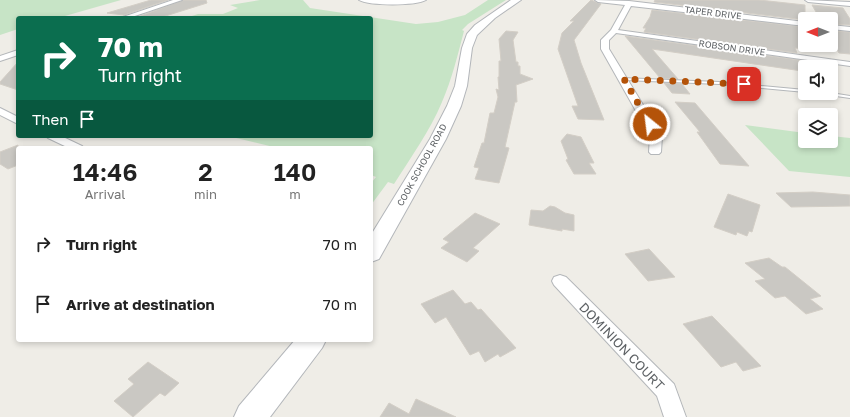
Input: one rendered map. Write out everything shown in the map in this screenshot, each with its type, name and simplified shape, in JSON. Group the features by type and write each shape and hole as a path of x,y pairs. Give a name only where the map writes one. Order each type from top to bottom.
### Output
{"street":[{"path":"128,16 179,0"},
{"path":"362,0 379,2 406,2 423,0"},
{"name":"COOK SCHOOL ROAD","path":"373,251 438,139 454,106 461,86 467,48 472,34 492,16 517,0"},
{"name":"TAPER DRIVE","path":"598,0 798,23"},
{"path":"808,0 850,4"},
{"path":"629,3 614,31 605,40 605,49 624,79 656,136 655,152"},
{"path":"838,28 850,29"},
{"name":"ROBSON DRIVE","path":"614,31 850,64"},
{"path":"0,59 16,53"},
{"path":"0,111 16,119"},
{"path":"56,138 74,146"},
{"name":"DOMINION COURT","path":"560,281 666,391 675,417"},
{"path":"250,417 310,342"}],"lane":[{"path":"624,79 719,83 798,90"},
{"path":"838,95 850,97"}],"green space":[{"path":"0,0 121,0 65,16 16,16 16,30 0,35"},
{"path":"260,0 303,0 310,8 363,16 192,16 198,14 223,14 238,8 230,5"},
{"path":"488,0 506,0 468,24 462,30 464,31 452,75 446,93 432,123 394,184 388,182 373,202 373,181 376,177 373,176 373,146 270,146 236,138 373,138 373,18 416,24 438,22 465,15"},
{"path":"745,125 798,132 798,148 838,148 838,137 850,138 850,177 789,171"}],"building":[{"path":"151,0 168,0 124,15 107,13"},
{"path":"183,0 206,0 207,3 165,16 141,16"},
{"path":"591,0 601,4 574,40 581,63 604,120 578,119 572,106 578,106 558,49 562,33 574,21 570,21"},
{"path":"655,0 759,0 805,5 805,12 798,12 798,19 654,2"},
{"path":"812,5 843,8 850,19 850,25 838,24 838,12 816,12"},
{"path":"652,10 798,26 798,48 795,48 797,53 644,32 646,28 643,28 650,17"},
{"path":"506,31 518,32 513,40 516,62 518,62 518,66 520,66 520,74 533,79 516,85 517,102 515,102 505,147 509,148 499,183 475,179 479,168 474,167 482,143 484,143 490,113 494,113 498,97 496,89 499,90 499,61 501,61 499,39"},
{"path":"838,31 850,32 850,54 839,53"},
{"path":"625,36 799,60 798,70 652,49 678,79 660,78"},
{"path":"16,64 16,89 0,84 0,82"},
{"path":"664,83 682,84 690,94 672,93"},
{"path":"675,102 695,103 749,166 720,164 697,132 700,132"},
{"path":"567,134 581,137 594,163 589,163 596,174 574,174 566,160 568,159 561,141"},
{"path":"18,145 16,146 16,166 8,169 0,164 0,152"},
{"path":"813,192 850,195 850,206 791,207 776,193"},
{"path":"728,194 760,205 752,232 749,231 747,236 737,232 736,235 714,227"},
{"path":"550,206 555,207 565,213 574,215 574,231 562,229 562,231 529,225 531,210 543,211"},
{"path":"475,213 500,224 473,248 479,251 467,262 441,248 449,242 443,239"},
{"path":"649,249 675,277 648,281 625,254"},
{"path":"769,258 782,267 785,267 821,296 810,299 823,309 806,314 785,296 775,298 755,281 765,279 745,263"},
{"path":"453,290 465,304 471,302 478,310 481,309 516,348 500,357 498,354 485,362 479,351 470,355 446,317 435,323 421,304"},
{"path":"712,316 761,366 743,371 736,362 721,367 683,324"},
{"path":"148,362 179,383 165,396 160,393 133,417 114,401 134,384 128,379"},
{"path":"416,399 456,417 380,417 389,403 409,414"}],"route":[{"path":"650,124 624,79 744,84"}]}
